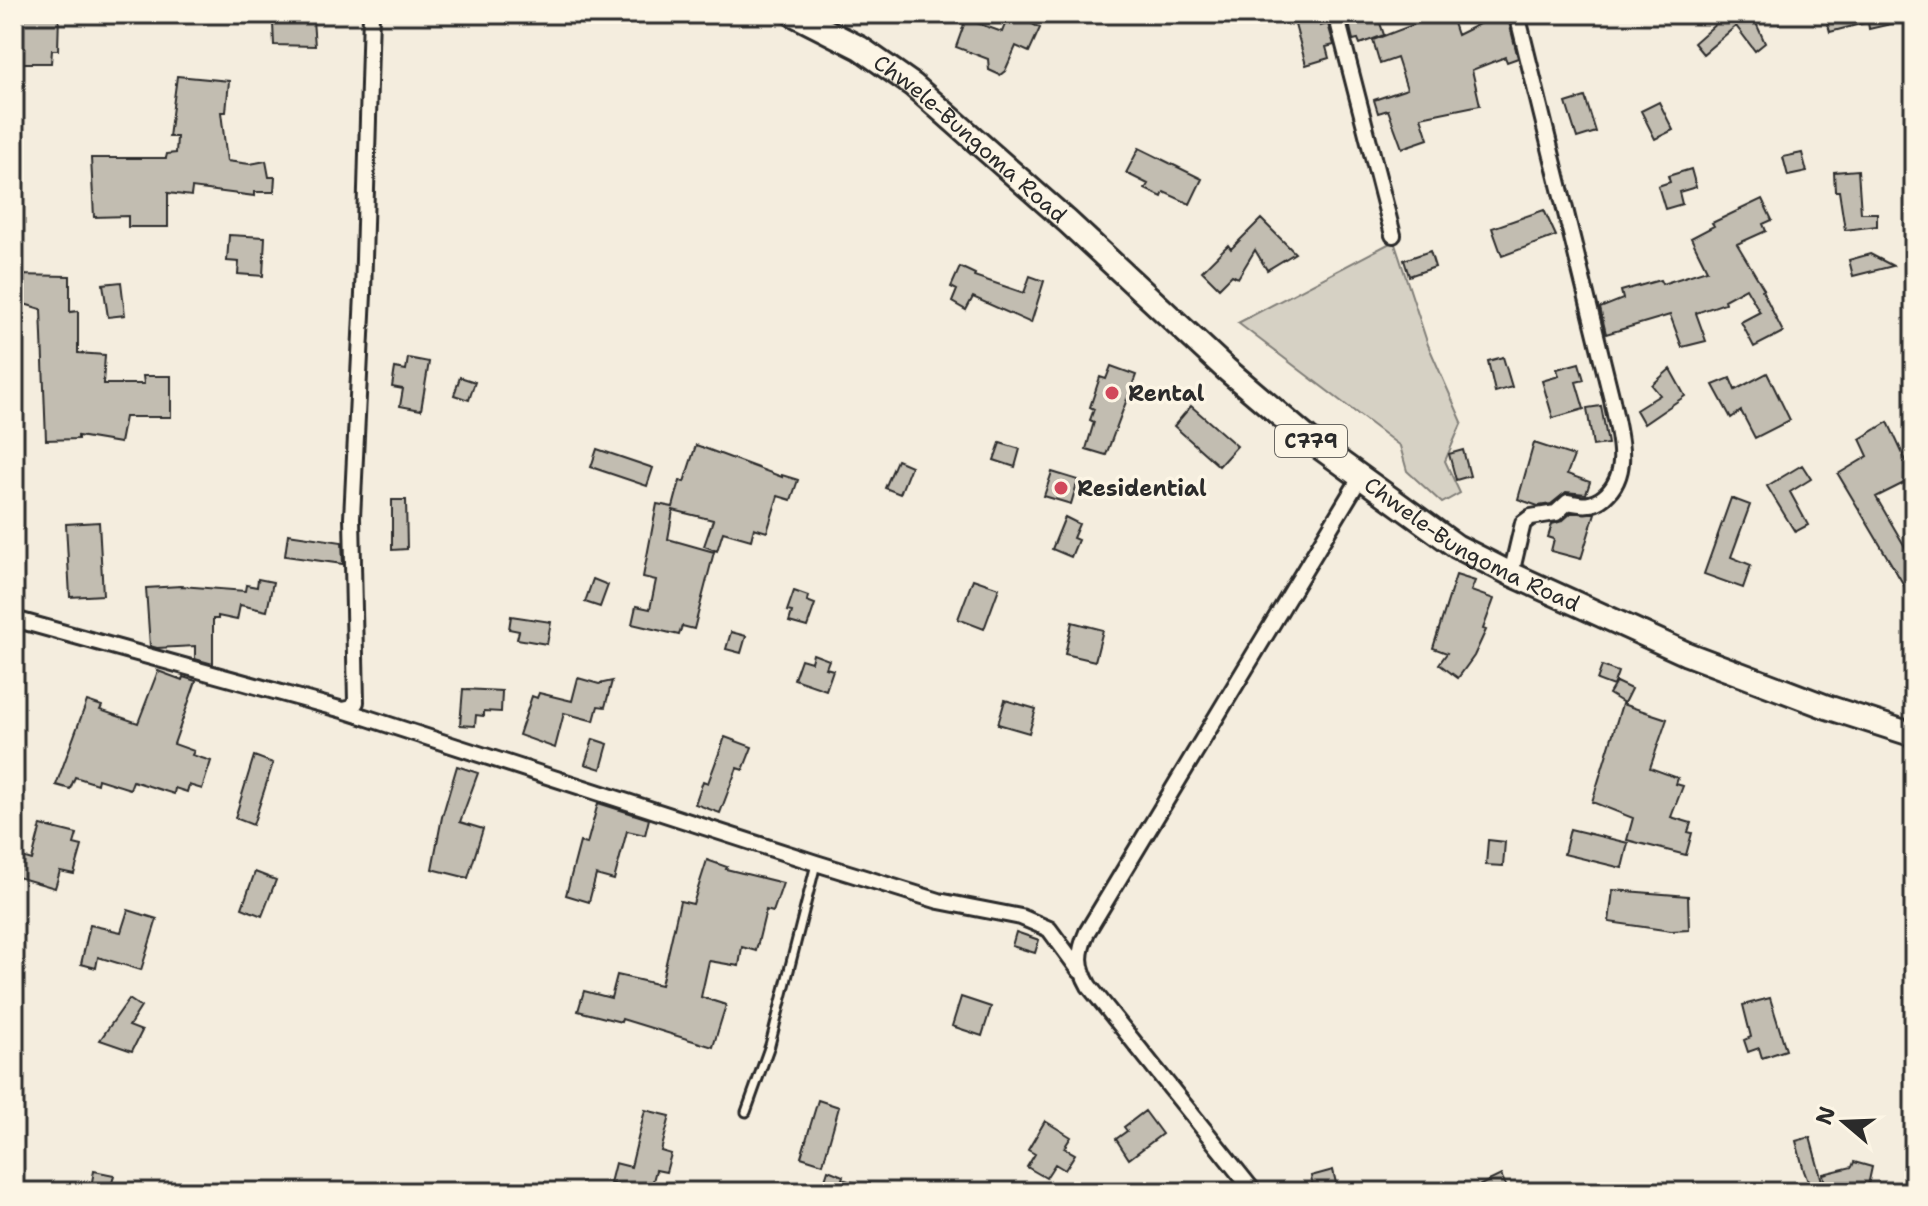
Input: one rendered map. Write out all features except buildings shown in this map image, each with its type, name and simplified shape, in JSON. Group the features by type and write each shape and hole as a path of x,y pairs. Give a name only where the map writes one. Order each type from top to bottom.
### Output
{"main road":[{"name":"Chwele-Bungoma Road","path":"793,14 860,48 913,85 1068,222 1226,369 1307,438 1456,546 1687,654 1827,707 1914,735"}],"street":[{"path":"343,710 352,708 357,690 352,518 371,14"},
{"path":"1336,14 1393,235"},
{"path":"1511,574 1523,523 1531,517 1556,513 1568,502 1596,504 1619,480 1621,453 1612,400 1517,14"},
{"path":"1080,971 1080,948 1087,932 1360,478"},
{"path":"14,619 343,710 816,863 939,901 1021,917 1049,929 1089,986 1254,1192"}],"lane":[{"path":"746,1112 770,1045 816,863"}],"shaded area":[{"path":"1394,241 1428,345 1462,422 1445,461 1460,493 1442,503 1407,471 1400,446 1238,323"}],"place":[{"name":"Rental","path":"1112,393"},
{"name":"Residential","path":"1061,488"}]}
